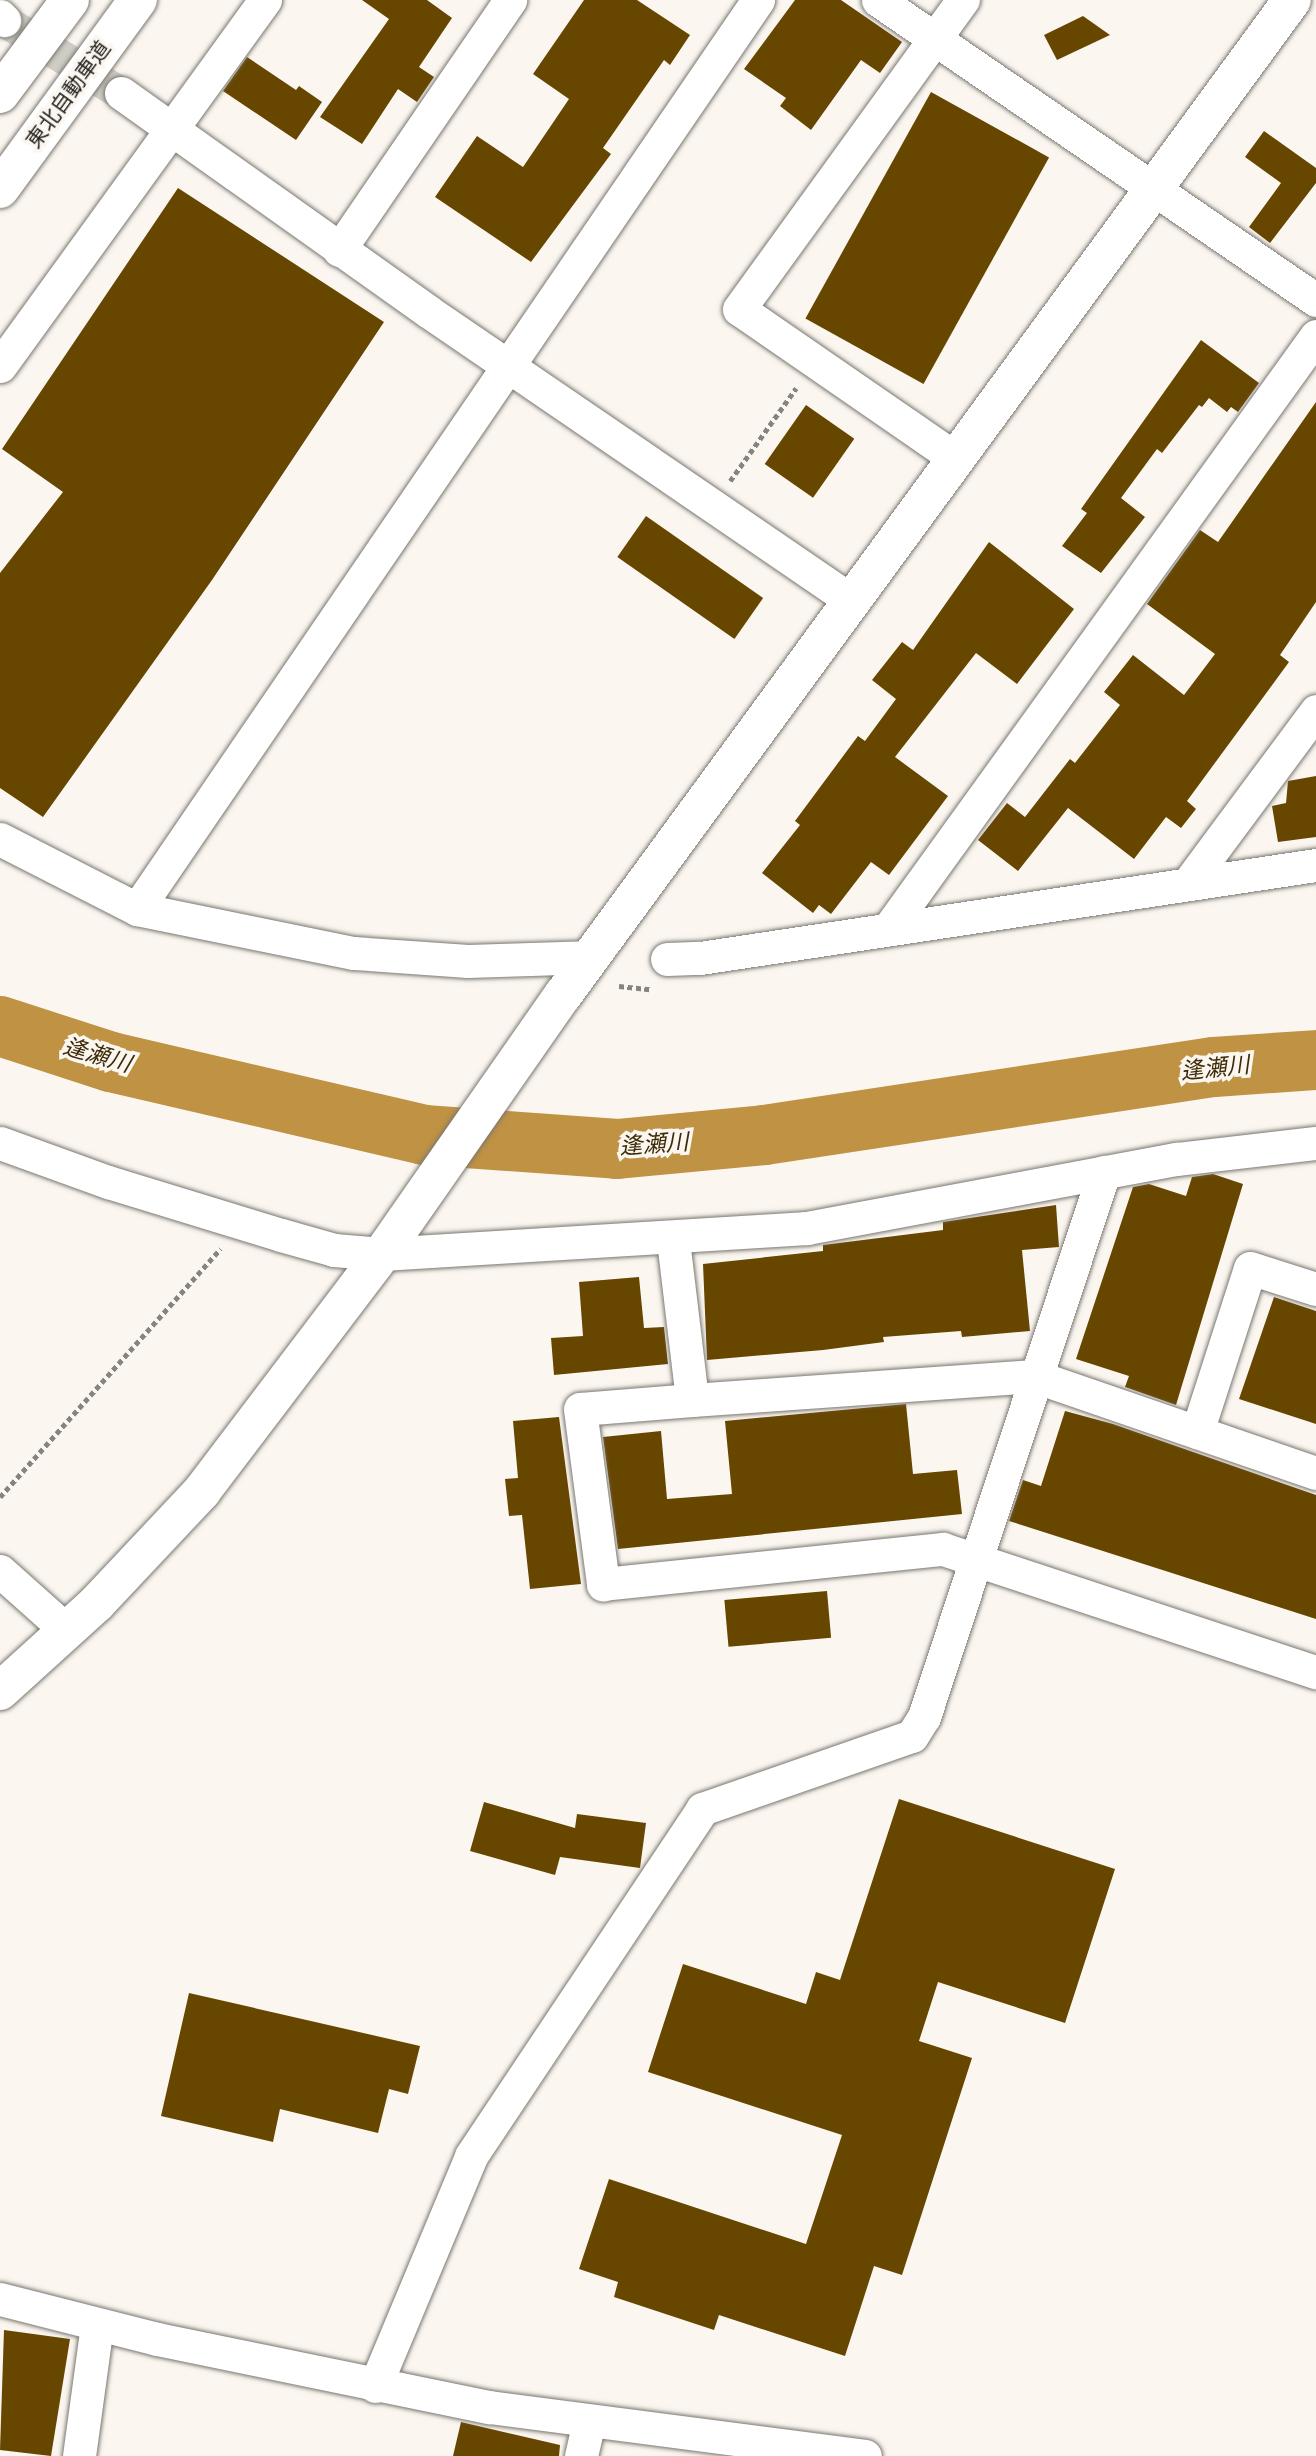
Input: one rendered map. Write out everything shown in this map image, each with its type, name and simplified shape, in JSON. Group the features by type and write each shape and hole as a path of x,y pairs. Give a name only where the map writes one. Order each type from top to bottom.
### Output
{"main road":[{"path":"0,94 69,0"},
{"name":"東北自動車道","path":"0,189 138,0"},
{"path":"0,1691 66,1630 202,1491 388,1244 562,995 593,957 1292,0"}],"street":[{"path":"0,366 265,0"},
{"path":"340,250 510,0"},
{"path":"137,909 758,0"},
{"path":"878,0 1316,300"},
{"path":"955,458 739,309 962,0"},
{"path":"121,93 169,131 340,250 852,601"},
{"path":"889,928 1316,336"},
{"path":"1189,882 1316,711"},
{"path":"0,839 137,909 354,953 468,961 593,957"},
{"path":"667,959 700,958 1189,882 1316,865"},
{"path":"0,1143 108,1182 334,1250 388,1244 673,1240 807,1228 1104,1172 1316,1143"},
{"path":"375,2386 471,2156 702,1809 912,1736 924,1717 978,1558 1034,1376 1104,1172"},
{"path":"673,1240 692,1400"},
{"path":"1197,1432 1250,1268 1316,1289"},
{"path":"1316,1473 1034,1376 580,1409 603,1584 943,1549 978,1558 1316,1672"},
{"path":"0,1571 66,1630"},
{"path":"0,2300 375,2386 794,2453 865,2456"},
{"path":"79,2456 97,2324"},
{"path":"581,2456 589,2421"}],"path":[{"path":"727,486 815,361"},
{"path":"0,1497 240,1223"}],"building":[{"path":"362,0 427,0 452,18 419,67 434,77 417,102 398,89 362,144 320,117 389,19"},
{"path":"584,0 637,0 690,35 670,65 664,60 603,148 611,154 531,262 435,197 477,136 523,167 569,99 533,74"},
{"path":"795,0 841,0 902,42 880,73 861,60 811,130 780,106 786,98 744,69"},
{"path":"1083,16 1110,35 1057,60 1044,35"},
{"path":"247,57 296,90 299,86 322,102 296,140 223,91"},
{"path":"931,92 1049,157 924,384 805,319"},
{"path":"1264,131 1316,168 1316,183 1270,243 1249,227 1281,183 1245,157"},
{"path":"178,188 384,322 212,580 43,817 0,788 0,573 63,492 2,449"},
{"path":"1201,340 1259,383 1238,412 1231,407 1227,412 1209,398 1202,407 1199,405 1162,453 1157,449 1121,498 1145,517 1101,573 1062,546 1087,513 1081,509"},
{"path":"1316,402 1316,602 1280,655 1289,662 1187,801 1196,809 1181,828 1166,817 1134,859 1068,808 1018,871 978,840 1007,803 1025,817 1070,759 1075,763 1120,705 1104,692 1133,655 1184,695 1215,654 1147,604 1200,530 1218,542"},
{"path":"806,405 854,439 813,498 765,464"},
{"path":"646,516 763,598 734,639 617,557"},
{"path":"989,542 1074,609 1017,684 976,653 895,757 948,796 889,875 871,862 831,914 819,905 813,913 762,873 800,825 795,821 858,736 865,741 896,699 872,680 902,642 913,650"},
{"path":"1316,776 1316,837 1278,842 1272,806 1286,803 1288,781"},
{"path":"1213,1174 1243,1184 1176,1405 1125,1387 1129,1376 1076,1359 1133,1187 1149,1184 1186,1196 1192,1177"},
{"path":"1056,1205 1059,1247 1022,1250 1030,1331 962,1337 961,1331 883,1337 884,1342 823,1350 707,1360 703,1264 823,1251 823,1245 943,1230 943,1222"},
{"path":"639,1277 644,1328 664,1327 668,1364 554,1375 551,1338 583,1336 579,1282"},
{"path":"1274,1297 1316,1311 1316,1424 1239,1399"},
{"path":"906,1404 913,1474 957,1470 962,1514 618,1549 603,1437 661,1431 667,1499 732,1494 725,1421"},
{"path":"1065,1411 1113,1424 1316,1495 1316,1619 1009,1521 1023,1480 1041,1486"},
{"path":"559,1417 581,1584 530,1589 522,1515 509,1516 505,1479 518,1478 513,1421"},
{"path":"827,1591 831,1638 728,1647 724,1600"},
{"path":"899,1799 1115,1869 1065,2023 938,1982 919,2041 972,2058 902,2275 874,2266 845,2356 719,2315 714,2330 614,2297 618,2282 579,2269 609,2179 806,2244 842,2135 648,2072 683,1964 806,2004 816,1972 840,1980"},
{"path":"484,1802 575,1828 577,1814 646,1823 640,1868 560,1857 555,1875 470,1851"},
{"path":"189,1993 420,2046 408,2094 389,2089 378,2133 280,2109 273,2142 161,2116"},
{"path":"4,2330 70,2339 51,2456 0,2450"},
{"path":"461,2422 560,2445 559,2456 453,2456"}],"waterway":[{"name":"逢瀬川","path":"0,1026 111,1062 424,1135 617,1149 764,1135 1214,1067 1316,1060"}],"tunnel":[{"path":"4,20 121,93"}]}
